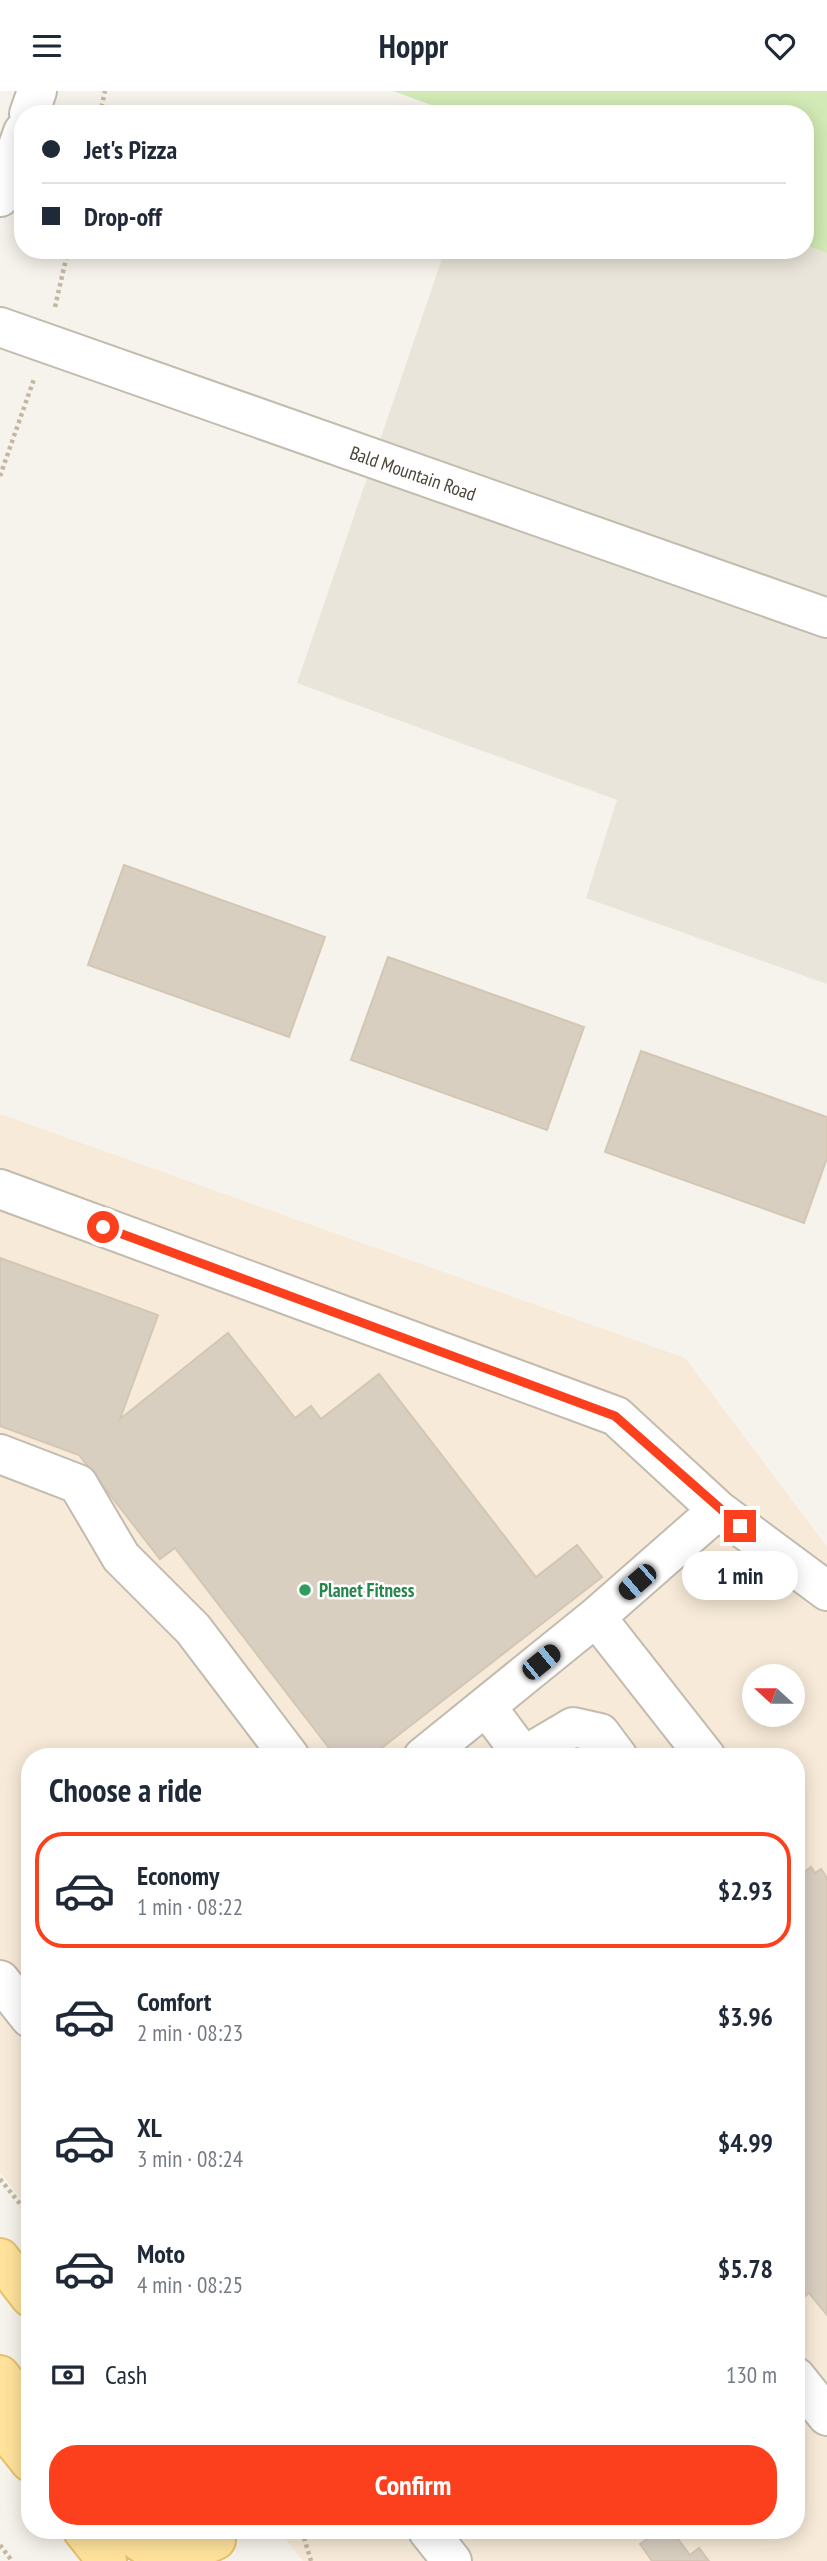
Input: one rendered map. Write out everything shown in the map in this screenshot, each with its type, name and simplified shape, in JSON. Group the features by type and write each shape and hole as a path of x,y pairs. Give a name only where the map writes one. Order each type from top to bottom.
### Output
{"main road":[{"path":"0,2258 21,2285"},
{"path":"0,2375 21,2402"},
{"path":"0,2424 21,2451"},
{"path":"89,2539 107,2561"},
{"path":"138,2539 157,2552 184,2555 220,2544"}],"street":[{"path":"0,197 14,157"},
{"name":"Bald Mountain Road","path":"0,327 827,618"},
{"path":"0,1189 615,1416 718,1510 827,1591"},
{"path":"0,1454 78,1484 121,1557 193,1629 283,1748"},
{"path":"436,1748 596,1617 718,1510"},
{"path":"596,1617 699,1748"},
{"path":"486,1706 517,1748"},
{"path":"539,1748 573,1727 600,1734 611,1748"},
{"path":"9,1982 21,2003"},
{"path":"805,2388 827,2416"},
{"path":"434,2539 452,2561"}],"path":[{"path":"0,2179 21,2206"},
{"path":"304,2539 311,2561"},
{"path":"0,2545 12,2561"}],"shaded area":[{"path":"814,248 827,253 827,984 586,898 617,800 297,683 442,259 814,259"},
{"path":"0,1114 685,1358 827,1547 827,2561 303,2561 285,2539 805,2539 805,1748 21,1748 21,2199 0,2172"}],"green space":[{"path":"393,91 827,91 827,253 814,248 814,105 431,105"}],"building":[{"path":"124,865 325,937 289,1037 88,965"},
{"path":"388,957 584,1027 547,1130 351,1060"},
{"path":"641,1051 827,1117 827,1158 804,1223 605,1152"},
{"path":"0,1258 158,1315 120,1419 228,1333 295,1418 311,1406 321,1419 379,1374 536,1577 577,1545 602,1577 382,1748 329,1748 175,1548 160,1559 79,1455 0,1426"},
{"path":"811,1867 815,1873 821,1869 827,1878 827,2315 809,2293 805,2296 805,1871"},
{"path":"647,2539 678,2539 690,2555 699,2548 709,2561 652,2561 640,2544"}],"place":[{"name":"Planet Fitness","path":"305,1590"}],"route":[{"path":"103,1227 615,1416 718,1510 740,1526"}]}
